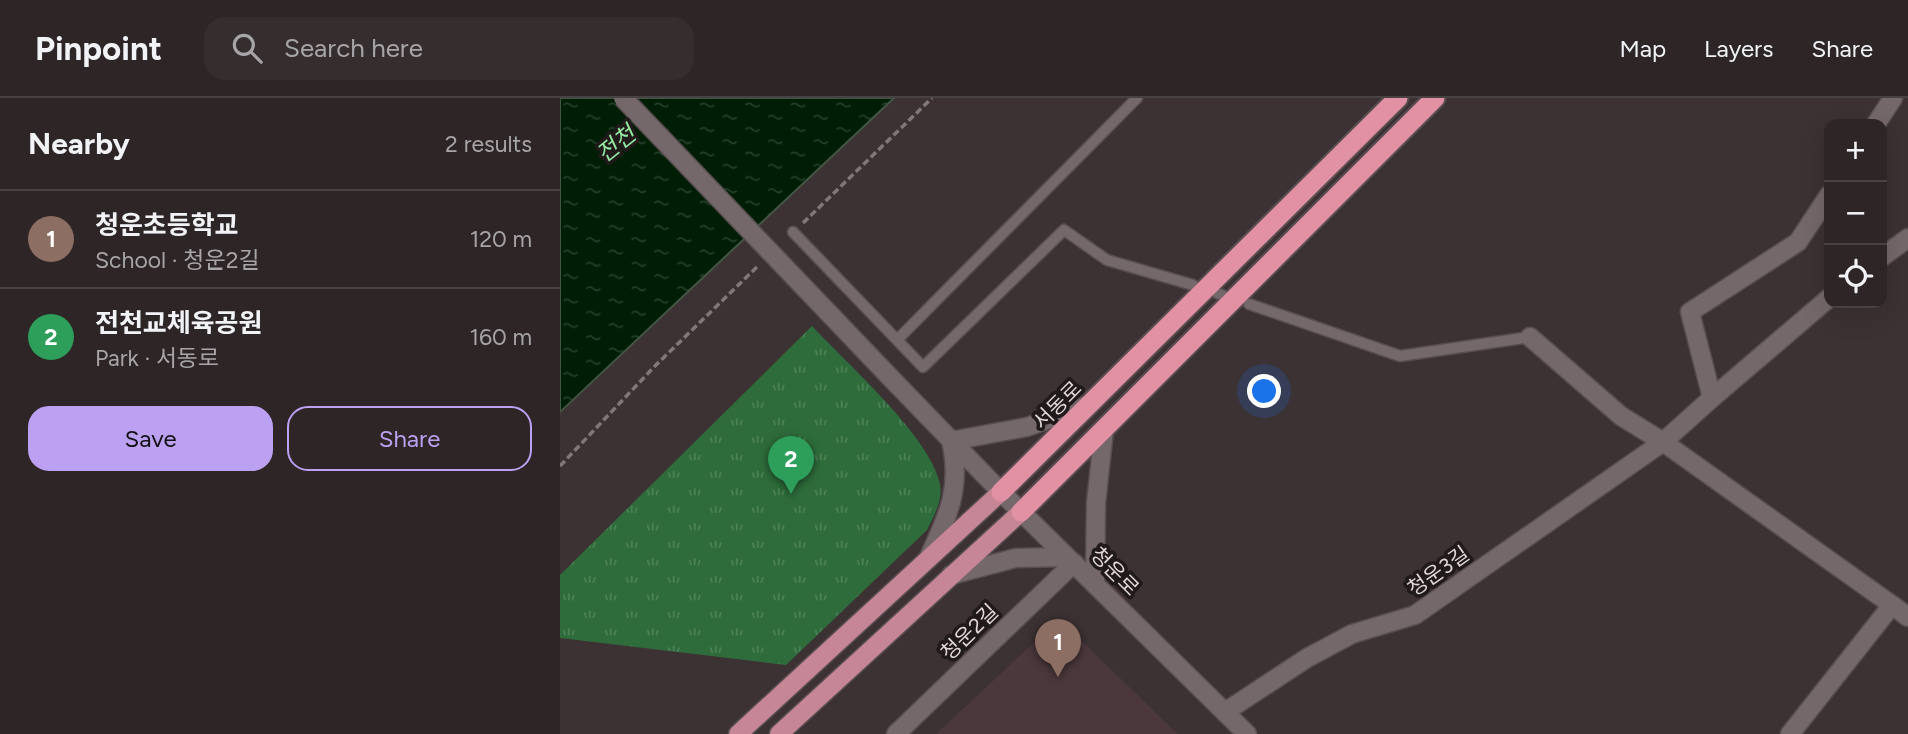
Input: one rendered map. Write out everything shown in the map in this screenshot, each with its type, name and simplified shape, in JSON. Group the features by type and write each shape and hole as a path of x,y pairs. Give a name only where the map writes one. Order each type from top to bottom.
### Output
{"highway":[{"name":"서동로","path":"1001,492 1398,98"},
{"path":"1021,512 1435,98"}],"main road":[{"name":"서동로","path":"738,734 1001,492"},
{"path":"779,734 1021,512"}],"street":[{"name":"청운로","path":"622,98 1001,492 1247,734"},
{"path":"1878,119 1893,98"},
{"path":"1712,398 1690,312 1798,242 1824,203"},
{"path":"1887,253 1908,238"},
{"name":"청운3길","path":"1225,712 1307,658 1352,634 1415,615 1663,442 1824,302"},
{"path":"1530,337 1621,416 1663,442 1908,617"},
{"path":"928,559 955,490 957,474 951,441 1027,426 1091,403"},
{"path":"1095,584 1096,503 1104,430"},
{"path":"951,575 1016,558 1071,560"},
{"name":"청운2길","path":"895,734 1071,560"},
{"path":"1790,734 1892,606"}],"lane":[{"path":"897,340 1137,98"},
{"path":"793,232 923,367 1064,230 1107,260 1193,285"},
{"path":"1249,304 1400,356 1530,337"}],"path":[{"path":"793,232 932,98"},
{"path":"560,466 655,366 764,261"}],"shaded area":[{"path":"1059,619 1178,734 936,734"}],"green space":[{"path":"812,326 885,401 921,444 933,465 940,484 940,496 927,530 786,665 560,638 560,575"}],"water":[{"name":"전천","path":"560,98 894,98 560,412"}],"place":[{"name":"전천교체육공원","path":"791,494"},
{"name":"청운초등학교","path":"1058,677"}]}
